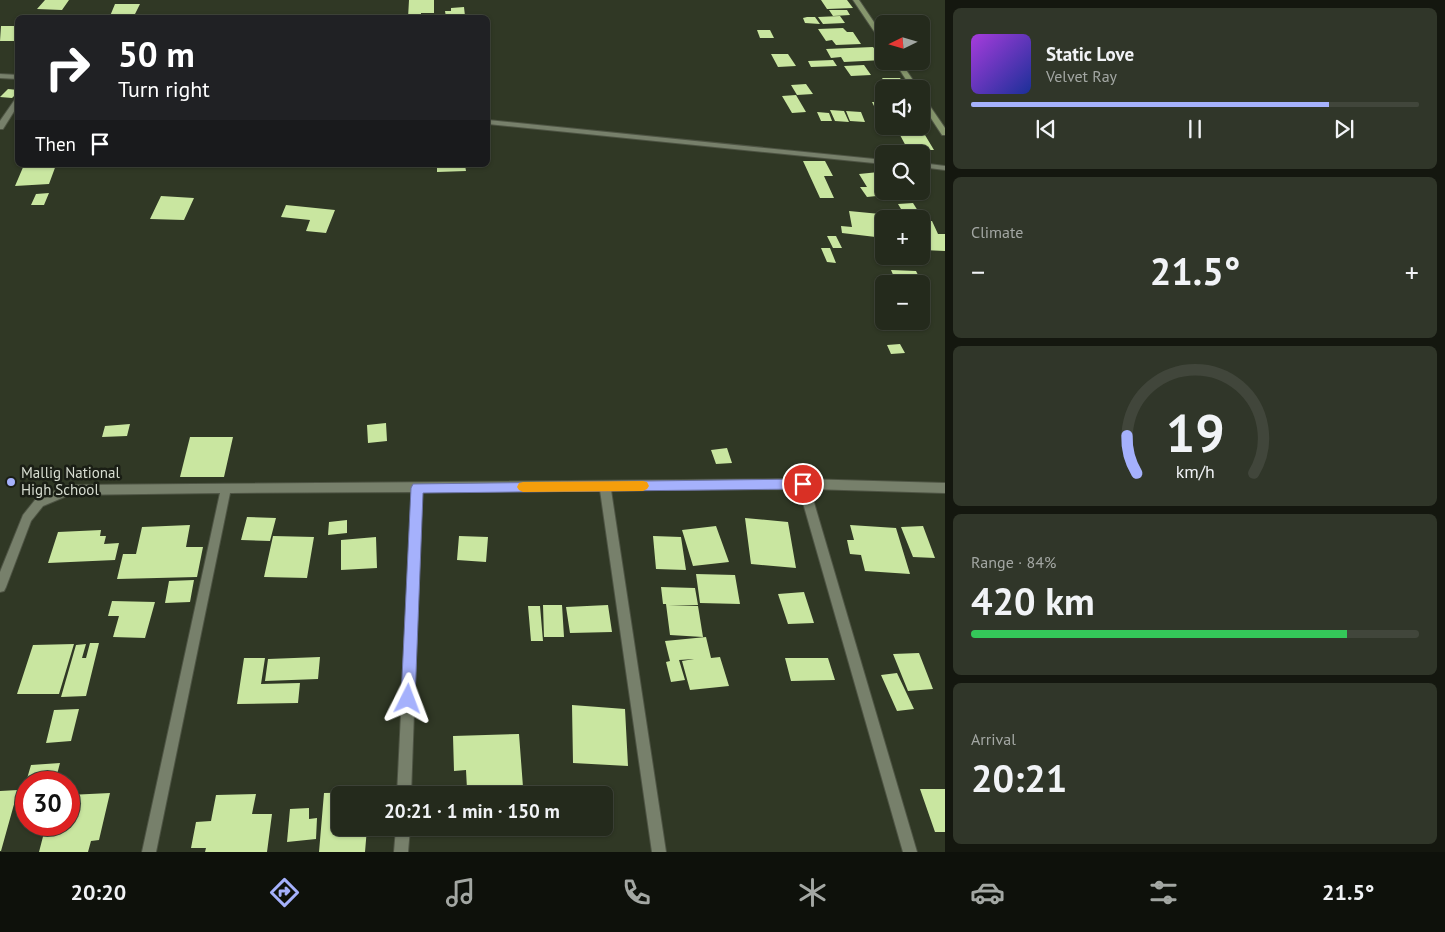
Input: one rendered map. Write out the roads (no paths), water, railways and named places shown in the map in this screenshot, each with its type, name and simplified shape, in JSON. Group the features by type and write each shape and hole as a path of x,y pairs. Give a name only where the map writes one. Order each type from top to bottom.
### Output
{"main road":[{"path":"856,0 875,28"},
{"path":"930,110 945,132"}],"street":[{"path":"0,76 15,77"},
{"path":"0,127 15,104"},
{"path":"490,122 875,161"},
{"path":"930,166 945,168"},
{"path":"803,484 910,852"},
{"path":"0,587 27,518 39,503 53,495 68,490 803,484 945,488"},
{"path":"605,486 659,852"},
{"path":"404,786 417,488"},
{"path":"150,852 226,490"},
{"path":"402,836 402,852"}],"place":[{"name":"Mallig National High School","path":"11,482"}]}
